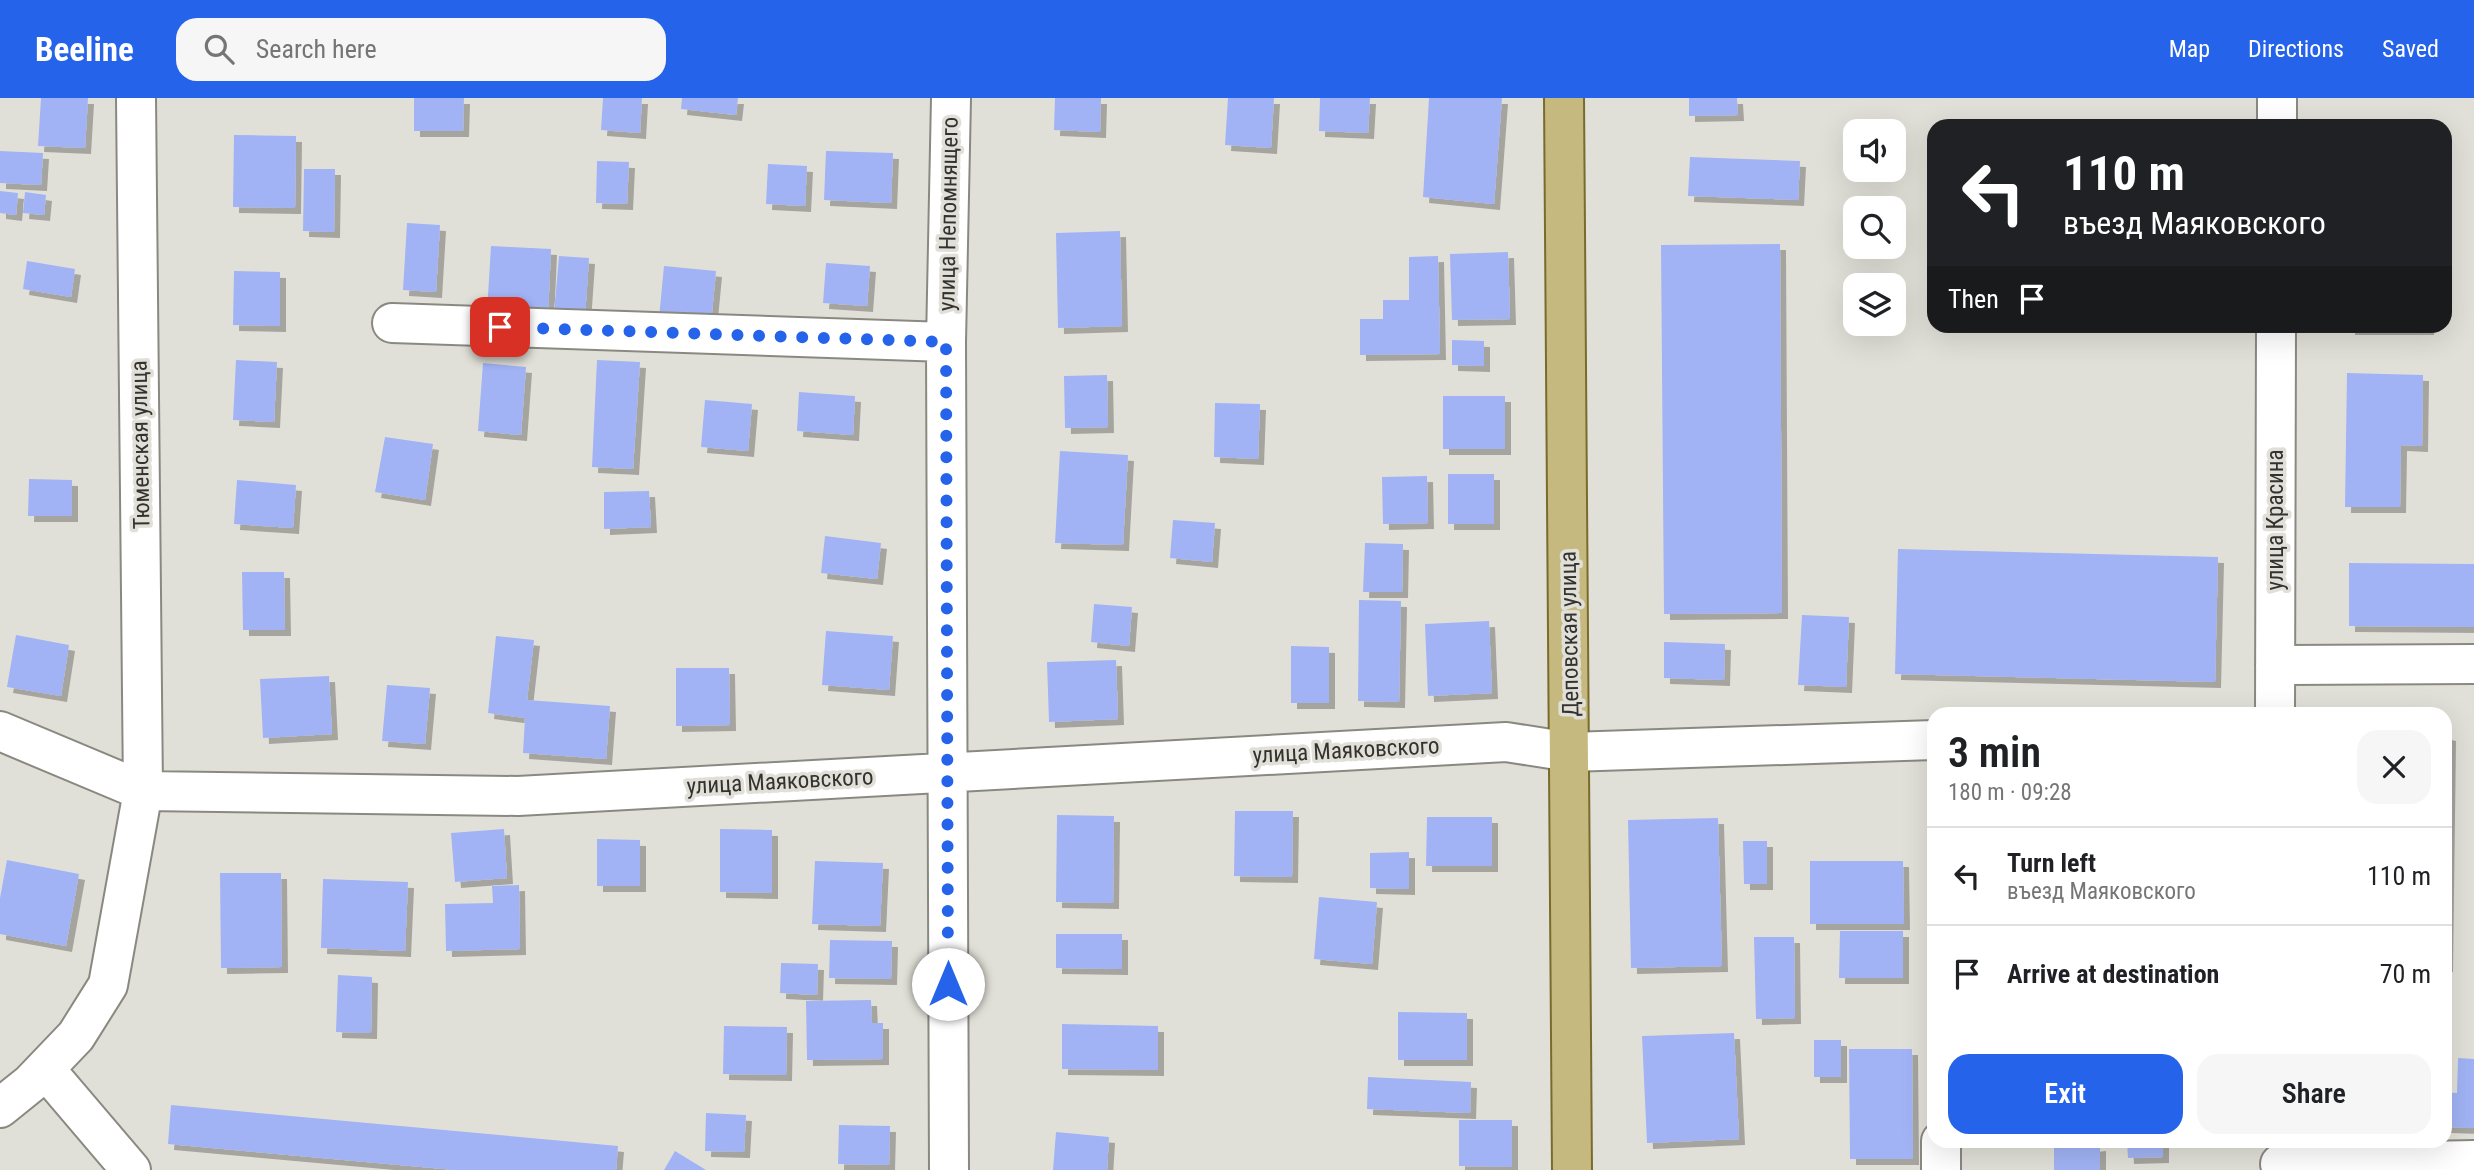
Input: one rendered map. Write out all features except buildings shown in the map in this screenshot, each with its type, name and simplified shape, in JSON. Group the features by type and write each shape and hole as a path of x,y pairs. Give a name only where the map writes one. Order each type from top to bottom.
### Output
{"main road":[{"name":"Деповская улица","path":"1564,98 1572,1170"}],"street":[{"name":"Тюменская улица","path":"0,1108 31,1083 76,1036 108,985 143,791 136,98"},
{"name":"улица Непомнящего","path":"949,1170 946,342 951,98"},
{"path":"2277,98 2277,119"},
{"path":"392,323 946,342"},
{"name":"улица Красина","path":"2275,707 2276,333"},
{"path":"2275,665 2474,664"},
{"name":"улица Маяковского","path":"0,731 143,791 518,796 1506,741 1570,752 1927,740"},
{"path":"45,1069 131,1170"},
{"path":"1941,1148 1941,1170"},
{"path":"2280,1158 2474,1160"}],"route":[{"path":"500,327 946,342 948,984"}]}
